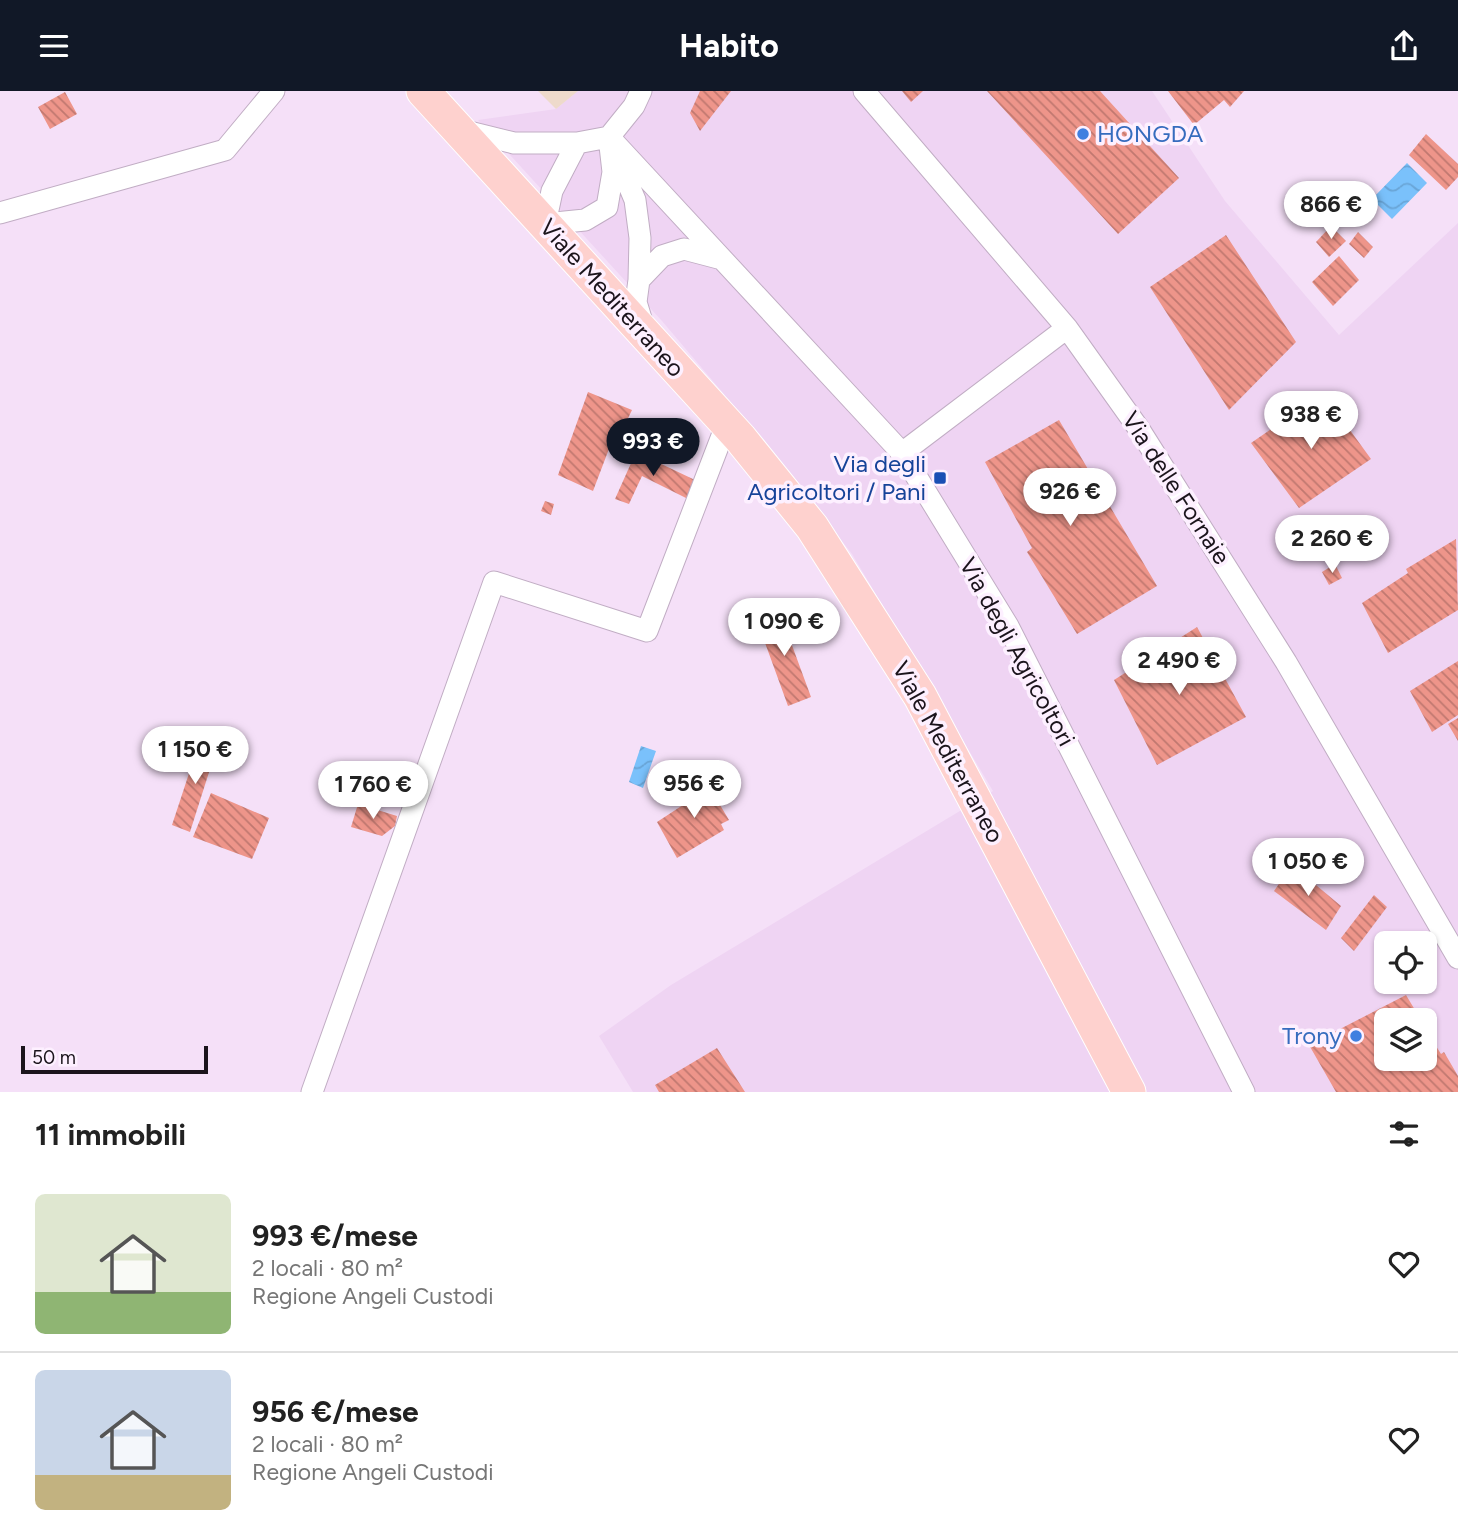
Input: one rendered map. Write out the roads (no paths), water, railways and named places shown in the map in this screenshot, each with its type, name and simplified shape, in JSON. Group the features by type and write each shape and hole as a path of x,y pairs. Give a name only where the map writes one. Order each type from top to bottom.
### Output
{"main road":[{"name":"Viale Mediterraneo","path":"423,91 727,423 813,527 920,696 1129,1092"}],"street":[{"path":"0,213 225,149 274,91"},
{"path":"459,130 514,143 577,143 609,137 634,106 641,91"},
{"name":"Via delle Fornaie","path":"864,91 1067,328 1139,429 1286,662 1458,958"},
{"path":"609,137 635,200 640,238 636,302 646,335"},
{"path":"607,207 613,172 609,137"},
{"name":"Via degli Agricoltori","path":"609,137 902,453 1007,626 1244,1092"},
{"path":"577,143 552,191 545,224 585,220 607,207 635,200 673,207"},
{"path":"639,280 662,256 684,249 722,259"},
{"path":"902,453 1067,328"},
{"path":"312,1092 494,582 647,631 727,423"}],"water":[{"path":"1407,163 1427,183 1392,219 1372,199"},
{"path":"641,746 656,751 643,788 629,782"}],"place":[{"name":"HONGDA","path":"1083,134"},
{"name":"Via degli Agricoltori / Pani","path":"940,478"},
{"name":"Trony","path":"1356,1036"}]}
